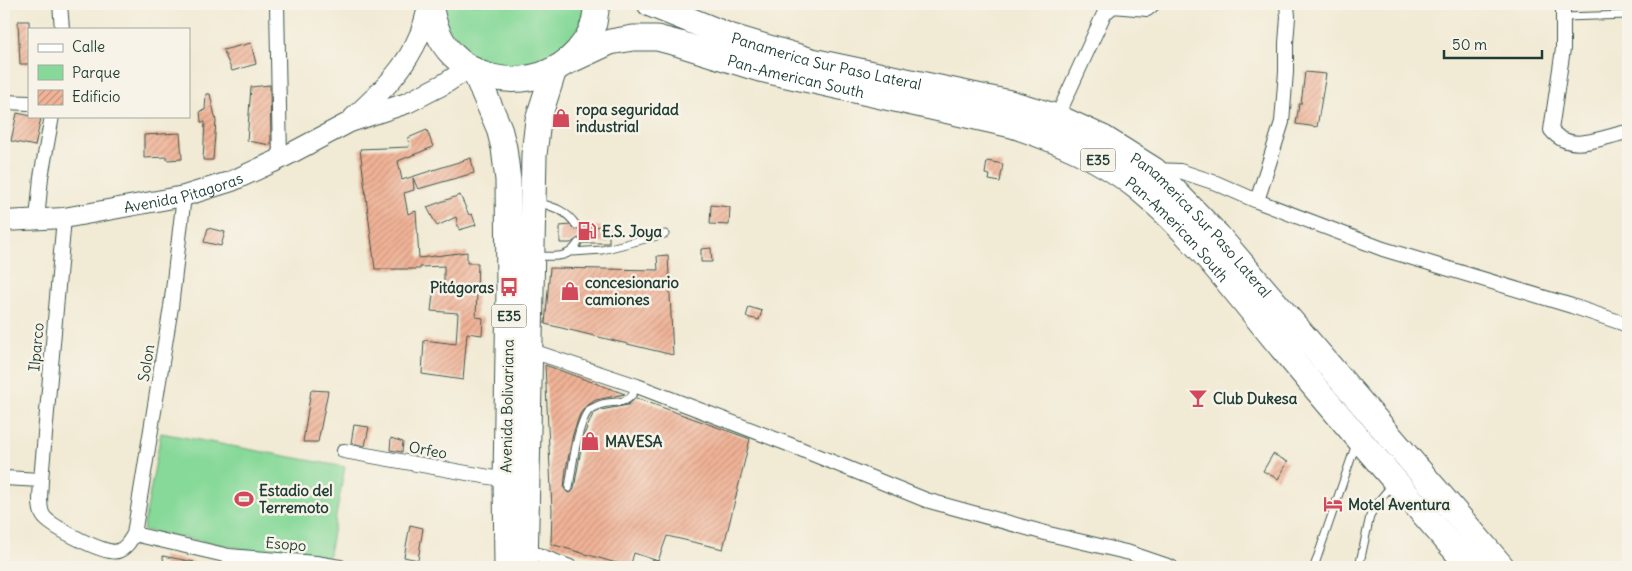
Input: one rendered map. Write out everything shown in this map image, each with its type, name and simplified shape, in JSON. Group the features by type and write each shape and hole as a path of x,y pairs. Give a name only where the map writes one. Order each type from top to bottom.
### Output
{"highway":[{"name":"E35","path":"429,4 433,21 441,39 454,55 472,69 489,77 511,80 533,78 561,66 583,44 594,23 597,4"},
{"name":"Panamerica Sur Paso Lateral","path":"650,4 686,11 729,36 812,61 1010,103 1057,117 1103,138 1154,170 1218,236 1502,567"},
{"name":"Pan-American South","path":"561,66 610,42 633,38 657,38 760,69 1012,125 1046,136 1098,161 1136,186 1170,216 1358,439 1470,567"},
{"name":"Avenida Bolivariana","path":"525,558 535,135 543,102 561,66"},
{"name":"Avenida Bolivariana","path":"472,69 499,128 504,148 508,180 510,287 506,480 507,567"}],"main road":[{"name":"Avenida Pitagoras","path":"350,122 388,84 402,67 421,33 429,4"},
{"name":"Avenida Pitagoras","path":"4,221 64,218 184,196 232,181 280,159 350,122 407,103 472,69"}],"street":[{"path":"60,4 62,28"},
{"path":"277,4 280,159"},
{"path":"1057,117 1104,14 1113,6 1148,9 1153,4"},
{"path":"1257,201 1282,122 1286,72 1287,4"},
{"path":"1564,10 1563,49 1551,130 1556,136 1577,144 1628,132"},
{"path":"4,102 28,103"},
{"path":"37,220 52,118"},
{"path":"1154,170 1180,172 1216,183 1257,201 1383,249 1572,306 1628,325"},
{"name":"Solon","path":"134,534 171,307 184,196"},
{"name":"Ilparco","path":"64,218 41,480 41,510 44,518 105,551 118,552 128,544 134,534"},
{"path":"529,350 637,386 926,500 1130,554 1171,567"},
{"name":"Orfeo","path":"344,451 506,480"},
{"path":"4,478 41,480"},
{"name":"Esopo","path":"134,534 229,562 316,563 340,567"},
{"path":"525,558 570,567"}],"lane":[{"path":"1564,10 1628,15"},
{"path":"532,200 562,210 570,216 576,225"},
{"path":"531,256 561,256 573,252 602,250 665,234"},
{"path":"573,252 578,243"},
{"path":"569,488 581,422 590,409 608,402 625,401 633,396 637,386"},
{"path":"1314,567 1358,439"},
{"path":"1359,567 1370,516 1376,504 1395,481"}],"green space":[{"path":"440,4 587,4 582,24 572,42 557,55 539,65 520,70 500,70 480,63 458,46 451,35"},
{"name":"Estadio del Terremoto","path":"161,433 345,467 327,565 143,530"}],"building":[{"path":"18,21 29,21 28,64 20,64"},
{"path":"251,43 256,64 232,71 223,50"},
{"path":"1305,72 1326,74 1317,127 1296,124 1299,104 1301,104"},
{"path":"270,85 271,145 247,141 251,87"},
{"path":"206,94 210,94 216,121 213,160 203,160 205,122 201,122 200,111 205,110"},
{"path":"17,113 28,115 28,118 41,118 35,146 11,141"},
{"path":"427,130 433,147 398,161 402,180 471,158 474,173 418,189 413,178 414,190 404,193 408,214 416,211 419,258 467,252 467,263 478,263 476,317 483,318 482,335 467,333 463,380 422,374 424,340 456,344 458,313 431,311 434,286 444,287 444,266 420,267 420,269 375,269 360,149 409,147 408,138"},
{"path":"180,133 182,159 167,160 167,157 144,158 144,135"},
{"path":"987,161 1003,164 1000,182 989,180 990,175 985,174"},
{"path":"460,195 469,215 472,214 476,225 459,230 456,217 437,226 427,207"},
{"path":"711,205 730,207 729,225 710,224"},
{"path":"570,225 576,230 580,229 581,226 609,227 609,243 583,243 578,238 571,243 560,243 560,226"},
{"path":"208,228 225,232 221,246 204,242"},
{"path":"711,248 712,262 701,262 701,249"},
{"path":"668,255 673,355 545,324 550,268 658,270 657,256"},
{"path":"749,307 762,311 759,320 746,317"},
{"path":"545,365 625,394 596,400 586,406 580,414 573,434 566,469 564,488 568,493 571,493 574,489 583,437 593,414 601,410 628,405 636,398 750,439 723,549 667,536 658,561 634,553 630,567 551,544 552,510"},
{"path":"311,390 328,391 318,442 303,442"},
{"path":"354,425 369,427 365,446 351,443"},
{"path":"391,438 403,442 402,452 390,450"},
{"path":"1273,454 1288,462 1278,479 1263,471"},
{"path":"410,525 423,528 418,560 404,557"},
{"path":"163,556 194,562 194,567 164,567"}],"place":[{"name":"ropa seguridad industrial","path":"561,118"},
{"name":"E.S. Joya","path":"587,231"},
{"name":"Pitágoras","path":"509,287"},
{"name":"concesionario camiones","path":"570,291"},
{"name":"Club Dukesa","path":"1198,398"},
{"name":"MAVESA","path":"590,441"},
{"name":"Estadio del Terremoto","path":"244,499"},
{"name":"Motel Aventura","path":"1333,504"}]}
